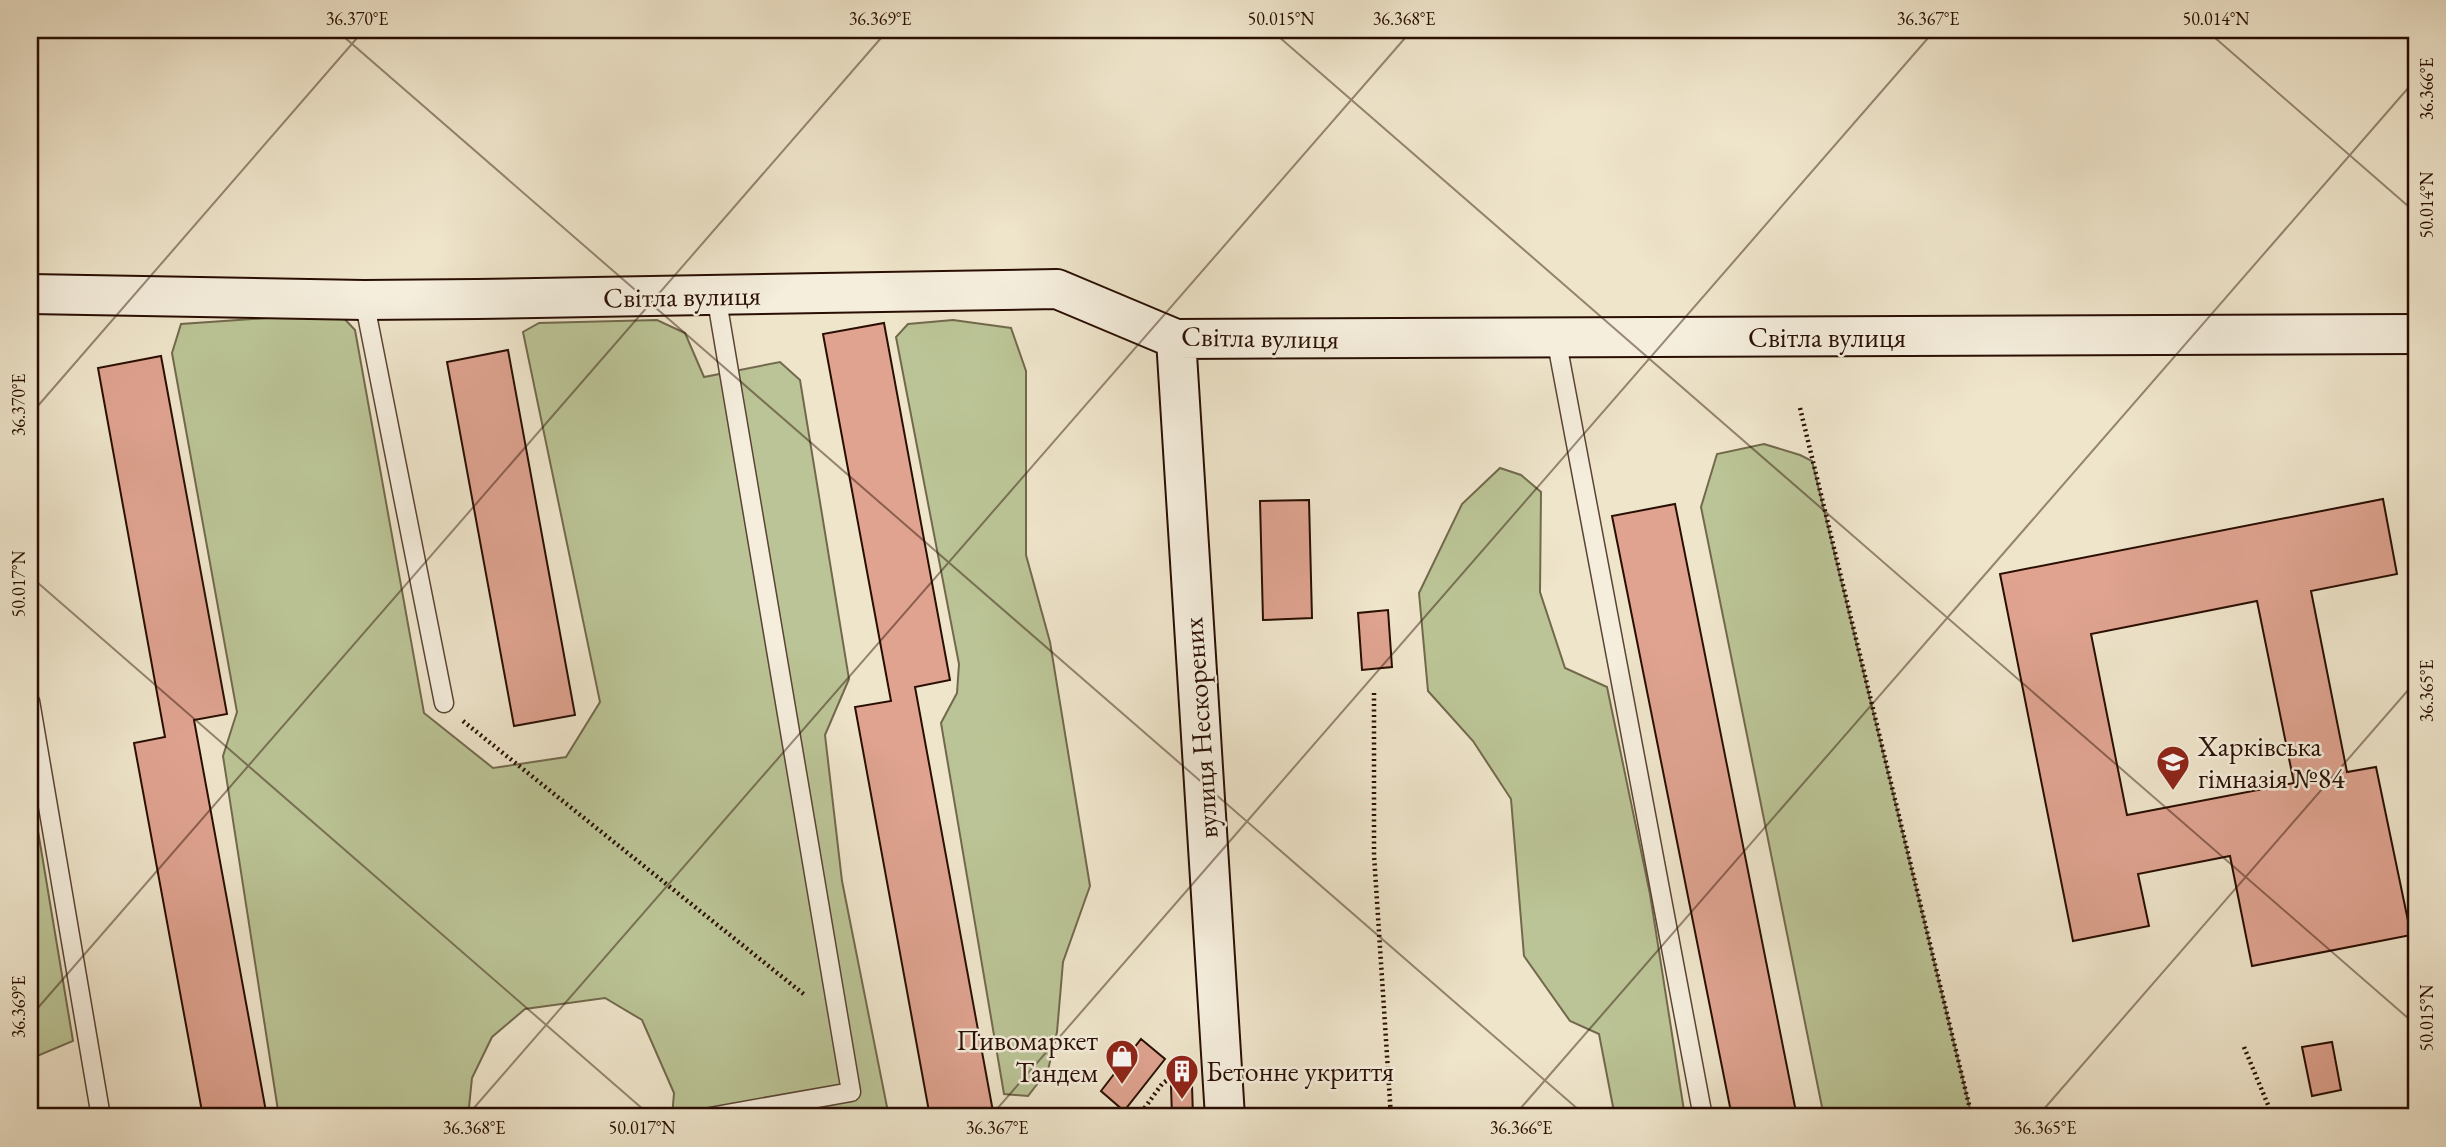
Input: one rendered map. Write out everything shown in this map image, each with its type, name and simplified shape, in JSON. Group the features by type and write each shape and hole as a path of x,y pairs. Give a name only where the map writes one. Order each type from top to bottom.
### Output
{"street":[{"name":"Світла вулиця","path":"30,294 364,300 1056,289 1175,339 2416,334"},
{"name":"вулиця Нескорених","path":"1175,339 1225,1117"}],"lane":[{"path":"710,1117 851,1092 716,295"},
{"path":"364,300 444,703"},
{"path":"1556,338 1703,1117"},
{"path":"30,701 101,1117"}],"path":[{"path":"1800,408 1972,1117"},
{"path":"1374,694 1374,855 1391,1117"},
{"path":"444,703 477,733 839,1023"},
{"path":"2245,1047 2273,1117"},
{"path":"1138,1117 1162,1084 1192,1061"}],"green space":[{"path":"339,313 355,330 424,713 493,768 566,757 600,702 523,332 539,323 657,320 685,333 704,377 780,362 800,380 849,679 825,735 842,881 889,1117 672,1117 674,1093 642,1020 605,998 525,1009 492,1037 472,1078 468,1117 279,1117 223,756 237,712 172,353 181,324"},
{"path":"953,320 1011,328 1026,371 1026,555 1050,642 1090,886 1063,962 1057,1032 1048,1070 1028,1096 1004,1094 941,723 957,693 959,664 896,337 908,324"},
{"path":"1764,444 1812,461 1972,1117 1824,1117 1701,507 1717,454"},
{"path":"1500,468 1521,475 1541,492 1540,592 1565,668 1607,687 1650,894 1685,1117 1615,1117 1599,1034 1570,1021 1524,956 1511,799 1473,741 1428,691 1419,593 1462,504"},
{"path":"30,783 73,1041 30,1059"}],"building":[{"path":"884,323 950,680 915,687 994,1117 930,1117 855,707 891,701 823,334"},
{"path":"508,350 575,715 514,726 447,362"},
{"path":"161,356 227,714 194,720 267,1117 203,1117 134,743 165,737 98,368"},
{"path":"2383,499 2397,574 2311,591 2347,772 2376,767 2411,935 2252,966 2230,856 2138,874 2149,926 2073,941 2000,574","holes":["2257,601 2294,783 2127,815 2091,634"]},
{"path":"1309,500 1312,618 1263,620 1260,501"},
{"path":"1675,504 1797,1117 1732,1117 1612,516"},
{"path":"1388,610 1392,667 1362,670 1358,613"},
{"path":"1141,1039 1165,1059 1124,1111 1101,1091"},
{"path":"2332,1042 2341,1090 2312,1096 2302,1047"},
{"name":"Бетонне укриття","path":"1192,1085 1193,1117 1172,1117 1171,1086"}],"place":[{"name":"Харківська гімназія №84","path":"2173,792"},
{"name":"Пивомаркет Тандем","path":"1122,1086"},
{"name":"Бетонне укриття","path":"1182,1101"}]}
